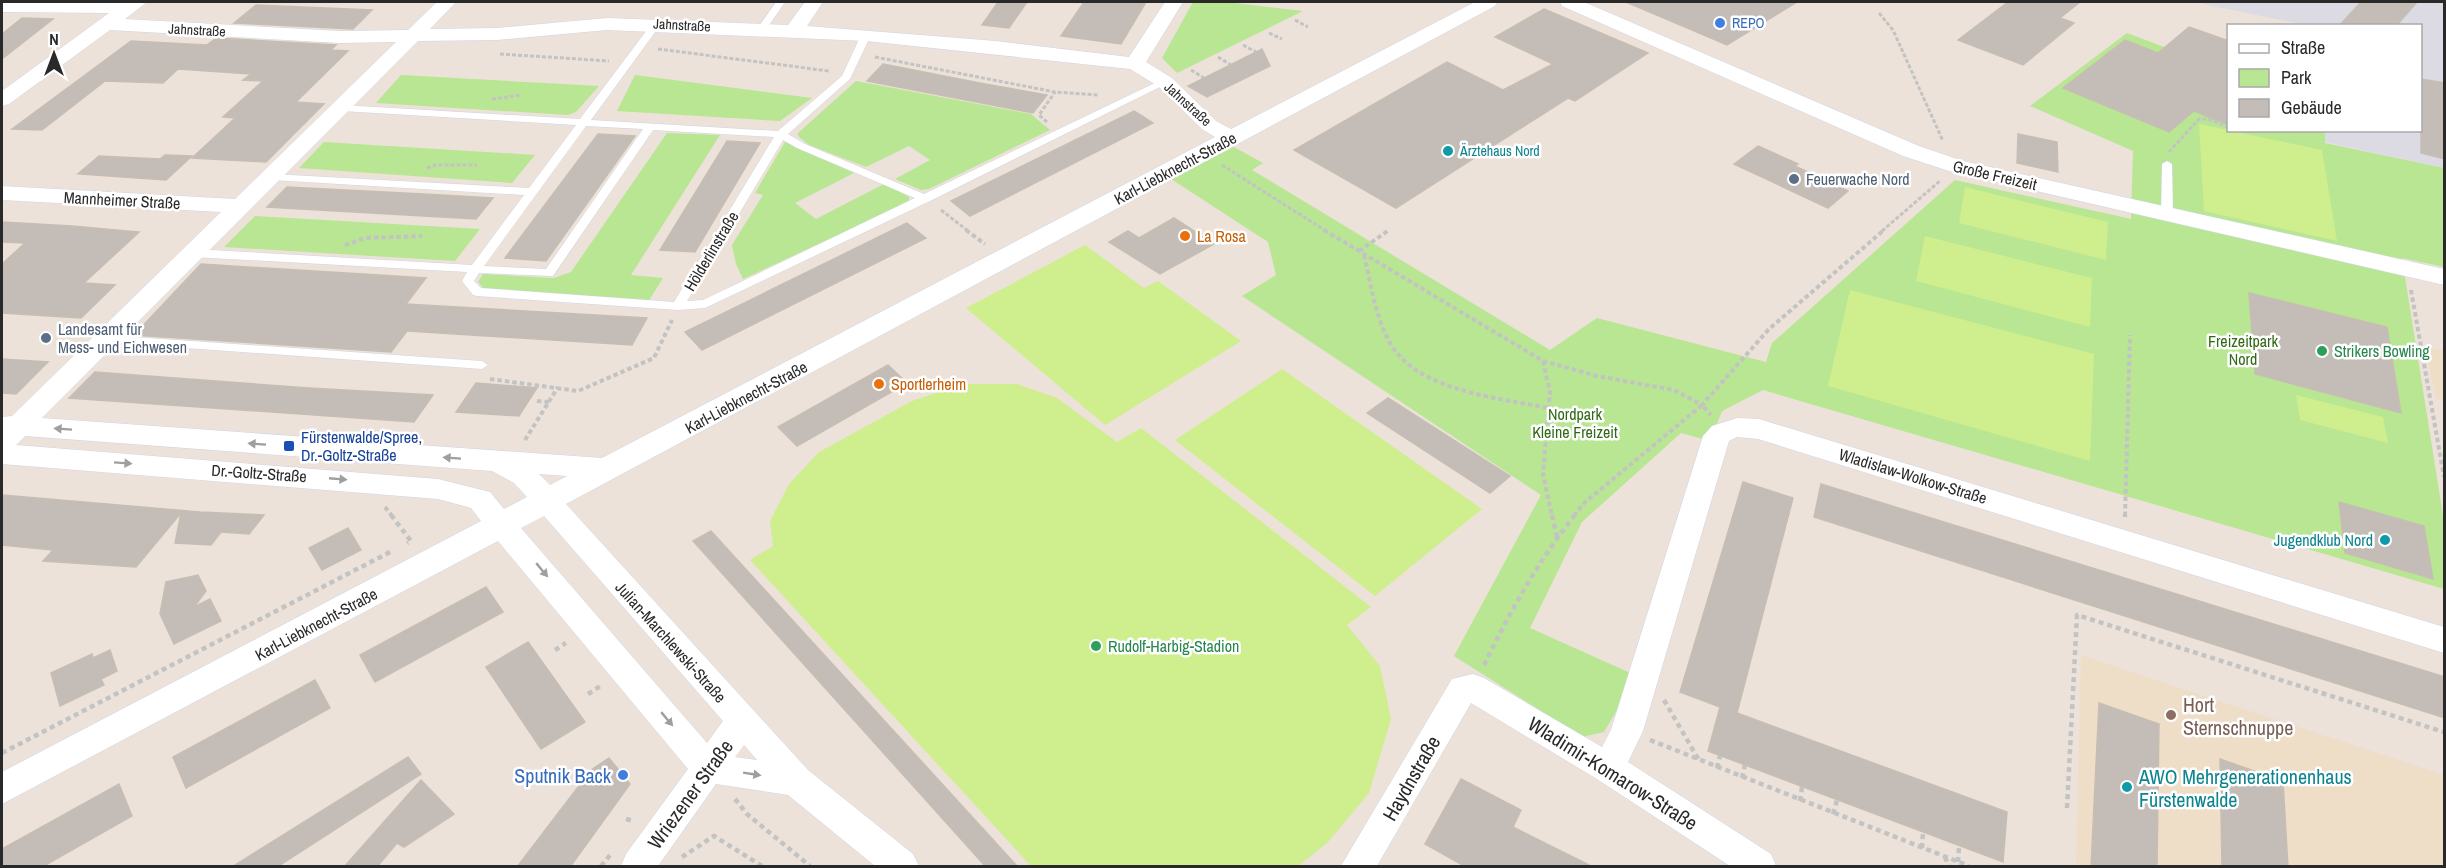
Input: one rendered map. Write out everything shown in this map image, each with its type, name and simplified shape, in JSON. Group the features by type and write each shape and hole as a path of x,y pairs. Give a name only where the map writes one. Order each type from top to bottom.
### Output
{"street":[{"path":"7,431 272,177 447,2"},
{"path":"794,31 814,2"},
{"path":"1135,64 1174,2"},
{"name":"Große Freizeit","path":"1569,2 1900,146 1957,166 2445,277"},
{"path":"2,18 9,6 134,4"},
{"path":"2,100 134,4"},
{"name":"Karl-Liebknecht-Straße","path":"2,789 1204,153 1476,4"},
{"name":"Jahnstraße","path":"105,24 340,38 412,38 656,24 866,35 996,47 1135,64 1165,82 1209,125 1232,138"},
{"name":"Mannheimer Straße","path":"2,193 242,206"},
{"name":"Wladislaw-Wolkow-Straße","path":"1724,430 1740,427 1759,429 2445,640"},
{"path":"1609,768 1627,731 1717,436 1724,430"},
{"name":"Dr.-Goltz-Straße","path":"7,431 609,469"},
{"name":"Dr.-Goltz-Straße","path":"2,454 438,489 480,500 504,525"},
{"name":"Dr.-Goltz-Straße","path":"497,461 524,476 548,502"},
{"name":"Julian-Marchlewski-Straße","path":"548,502 795,781 901,867"},
{"path":"504,525 708,768 795,781"},
{"name":"Wladimir-Komarow-Straße","path":"1468,689 1609,768 1759,867"},
{"name":"Haydnstraße","path":"1358,867 1468,689"},
{"name":"Wriezener Straße","path":"626,857 708,768 742,722"}],"lane":[{"path":"762,29 780,2"},
{"path":"475,269 656,24"},
{"path":"848,73 866,35"},
{"name":"Hölderlinstraße","path":"475,269 468,281 477,292 678,306 781,134 836,87 848,73"},
{"path":"678,306 705,304 1165,82"},
{"path":"342,108 781,134 801,146 926,198"},
{"path":"193,253 549,273 651,125"},
{"path":"2167,164 2167,214"},
{"path":"272,177 532,192"},
{"path":"105,339 482,365"}],"path":[{"path":"1468,689 1510,612 1557,537 1583,504 1702,405 1769,329 1957,166 1947,151 1893,30 1879,13"},
{"path":"1295,20 1308,27"},
{"path":"1269,33 1282,39"},
{"path":"1243,45 1256,52"},
{"path":"640,46 848,73"},
{"path":"492,54 629,62"},
{"path":"856,54 1055,92 1134,98"},
{"path":"1218,57 1231,65"},
{"path":"1191,70 1204,78"},
{"path":"1055,92 1039,115 1060,133"},
{"path":"2167,164 2168,153 2199,119 2208,119 2227,126"},
{"path":"1204,153 1364,255 1543,362 1674,390 1702,405 1724,430"},
{"path":"926,198 1004,259"},
{"path":"1359,251 1389,230"},
{"path":"331,261 342,247 356,240 422,236"},
{"path":"1364,255 1385,332 1398,356 1437,382 1548,408"},
{"path":"2407,269 2445,477"},
{"path":"482,365 490,381 578,391 654,358 678,306"},
{"path":"2125,542 2130,335"},
{"path":"1543,362 1550,392 1543,474 1557,537"},
{"path":"524,442 558,387"},
{"path":"537,401 549,402"},
{"path":"2,753 411,541 387,508 378,503"},
{"path":"2067,808 2077,615 2445,732"},
{"path":"555,650 572,639"},
{"path":"598,674 612,692"},
{"path":"588,694 605,683"},
{"path":"1662,696 1700,762"},
{"path":"1627,731 1700,762 1969,867"},
{"path":"1717,768 1720,756"},
{"path":"1742,778 1745,765"},
{"path":"708,768 747,814 810,867"},
{"path":"1800,801 1802,787"},
{"path":"1833,814 1837,800"},
{"path":"627,830 640,812"},
{"path":"626,819 634,821"},
{"path":"1922,848 1923,832"},
{"path":"672,863 714,836 762,867"},
{"path":"1958,862 1959,846"},
{"path":"601,867 626,857"},
{"path":"1944,857 1949,867"}],"shaded area":[{"path":"2206,2 2444,2 2444,168 2325,142 2325,132 2422,132 2422,24 2300,24 2203,4"},
{"path":"2425,346 2444,351 2444,401 2436,399"},
{"name":"Hort Sternschnuppe","path":"2081,655 2444,775 2444,866 2076,866"}],"green space":[{"path":"1193,2 1225,2 1303,11 1177,73 1162,58"},
{"name":"Freizeitpark Nord","path":"2127,33 2227,71 2227,132 2325,132 2325,143 2444,168 2444,267 2402,258 2444,522 2444,589 1763,390 1722,411 1710,441 1681,433 1582,522 1530,628 1637,676 1604,732 1582,737 1454,656 1541,495 1242,296 1276,275 1268,242 1168,177 1232,146 1263,163 1252,170 1550,350 1597,318 1766,362 1772,343 1955,180 2131,219 2133,151 2030,106"},
{"path":"401,75 599,86 576,112 568,115 376,103"},
{"path":"635,75 812,98 780,121 617,111"},
{"path":"856,81 1031,114 1050,130 929,189 921,190 895,179 930,160 909,146 866,167 809,145 798,136 798,133"},
{"path":"2199,124 2227,130 2227,132 2237,132 2322,150 2337,241 2204,211"},
{"path":"667,133 720,135 631,275 663,278 648,302 485,290 478,282 483,274 554,278 571,272"},
{"path":"324,142 535,155 512,183 299,168"},
{"path":"785,142 854,173 795,203 816,219 884,184 909,197 909,202 743,279 736,264 732,245 763,195 755,193"},
{"path":"1965,187 2108,222 2106,260 1959,223"},
{"path":"255,216 480,229 455,261 224,247"},
{"path":"1925,236 2092,278 2090,327 1916,281"},
{"path":"1085,245 1144,288 1158,281 1241,341 1105,425 966,308"},
{"path":"1850,290 2094,354 2090,461 1828,386"},
{"path":"1282,369 1482,509 1375,596 1175,440"},
{"name":"Rudolf-Harbig-Stadion","path":"963,384 1017,384 1057,398 1117,442 1141,428 1371,607 1347,625 1380,666 1391,719 1369,793 1328,842 1298,866 1031,866 750,560 773,546 770,521 789,484 819,452 912,401"},
{"path":"2296,395 2383,417 2388,443 2300,420"}],"building":[{"path":"998,2 1027,2 1009,28 982,25"},
{"path":"1084,2 1146,2 1121,44 1061,36"},
{"name":"REPO","path":"1626,2 1797,2 1727,45"},
{"path":"2008,2 2080,2 2060,18 2074,23 2023,65 1958,40"},
{"path":"2361,2 2417,2 2398,24 2341,24"},
{"path":"256,5 372,10 353,29 234,23"},
{"path":"1544,9 1648,53 1575,101 1568,98 1396,208 1294,150 1447,62 1503,90 1553,64 1495,37"},
{"path":"22,18 53,19 2,59 2,34"},
{"path":"2189,27 2227,40 2227,124 2194,111 2169,132 2063,88 2125,40 2158,53"},
{"path":"216,38 336,45 331,50 348,51 296,102 324,104 266,162 192,158 235,118 223,117 263,81 243,80 251,74 178,69 163,83 105,81 42,130 12,129 131,41 207,45"},
{"path":"1262,49 1270,66 1207,97 1188,86"},
{"path":"883,64 1047,95 1033,113 867,81"},
{"path":"2422,79 2445,83 2445,159 2421,153"},
{"path":"1134,111 1153,123 970,216 951,201"},
{"path":"598,134 635,136 546,261 505,258"},
{"path":"2018,134 2057,142 2058,172 2017,163"},
{"path":"727,141 760,143 695,252 660,250"},
{"name":"Feuerwache Nord","path":"1758,146 1848,191 1828,208 1734,164"},
{"path":"165,155 192,156 166,180 78,174 99,156 160,159"},
{"path":"287,187 493,198 476,219 267,207"},
{"path":"1174,218 1214,244 1160,274 1109,242 1128,231 1139,238"},
{"path":"2,222 139,232 84,283 115,285 81,318 2,313 2,264 25,243 2,242"},
{"path":"907,223 926,238 702,350 685,332"},
{"path":"201,264 426,278 406,304 647,318 632,345 407,331 391,352 134,335"},
{"name":"Strikers Bowling","path":"2249,293 2387,327 2401,413 2255,374"},
{"path":"2,359 48,362 16,394 2,393"},
{"path":"888,365 907,383 797,446 778,427"},
{"path":"95,372 433,395 414,422 69,398"},
{"path":"476,383 537,388 519,416 456,412"},
{"path":"1388,398 1510,476 1490,493 1367,413"},
{"path":"1743,482 1793,498 1737,713 2007,812 2003,862 1708,751 1720,707 1680,692"},
{"path":"1821,484 2445,677 2445,718 1814,517"},
{"path":"2,495 200,512 264,515 249,534 221,532 211,545 175,543 181,513 136,567 43,561 53,550 2,545"},
{"name":"Jugendklub Nord","path":"2339,502 2424,526 2433,579 2345,553"},
{"path":"348,528 361,550 322,570 309,548"},
{"path":"711,531 1018,867 986,867 693,541"},
{"path":"198,575 206,591 194,607 210,599 221,621 174,644 160,614 166,582"},
{"path":"486,587 503,612 375,682 360,655"},
{"path":"528,642 585,722 541,749 486,667"},
{"path":"110,650 117,671 101,679 104,685 60,706 51,673 92,654 93,658"},
{"path":"315,680 330,708 186,788 173,757"},
{"name":"AWO Mehrgenerationenhaus Fürstenwalde","path":"2099,703 2159,724 2157,867 2091,867"},
{"path":"408,757 421,774 277,867 232,867"},
{"path":"609,758 630,784 570,867 517,867 591,770"},
{"path":"2220,759 2283,781 2288,867 2222,867"},
{"path":"1461,779 1521,810 1513,827 1593,867 1466,867 1425,844"},
{"path":"421,780 454,814 404,847 397,843 377,867 344,867"},
{"path":"119,784 132,816 42,867 2,867 2,849"}],"place":[{"name":"REPO","path":"1720,23"},
{"name":"Ärztehaus Nord","path":"1448,151"},
{"name":"Feuerwache Nord","path":"1794,179"},
{"name":"La Rosa","path":"1185,236"},
{"name":"Landesamt für Mess- und Eichwesen","path":"46,338"},
{"name":"Strikers Bowling","path":"2322,351"},
{"name":"Sportlerheim","path":"879,384"},
{"name":"Fürstenwalde/Spree, Dr.-Goltz-Straße","path":"289,446"},
{"name":"Jugendklub Nord","path":"2385,540"},
{"name":"Rudolf-Harbig-Stadion","path":"1096,646"},
{"name":"Hort Sternschnuppe","path":"2171,715"},
{"name":"Sputnik Back","path":"623,775"},
{"name":"AWO Mehrgenerationenhaus Fürstenwalde","path":"2127,787"}],"park label":[{"name":"Nordpark Kleine Freizeit","path":"1575,423"}]}
